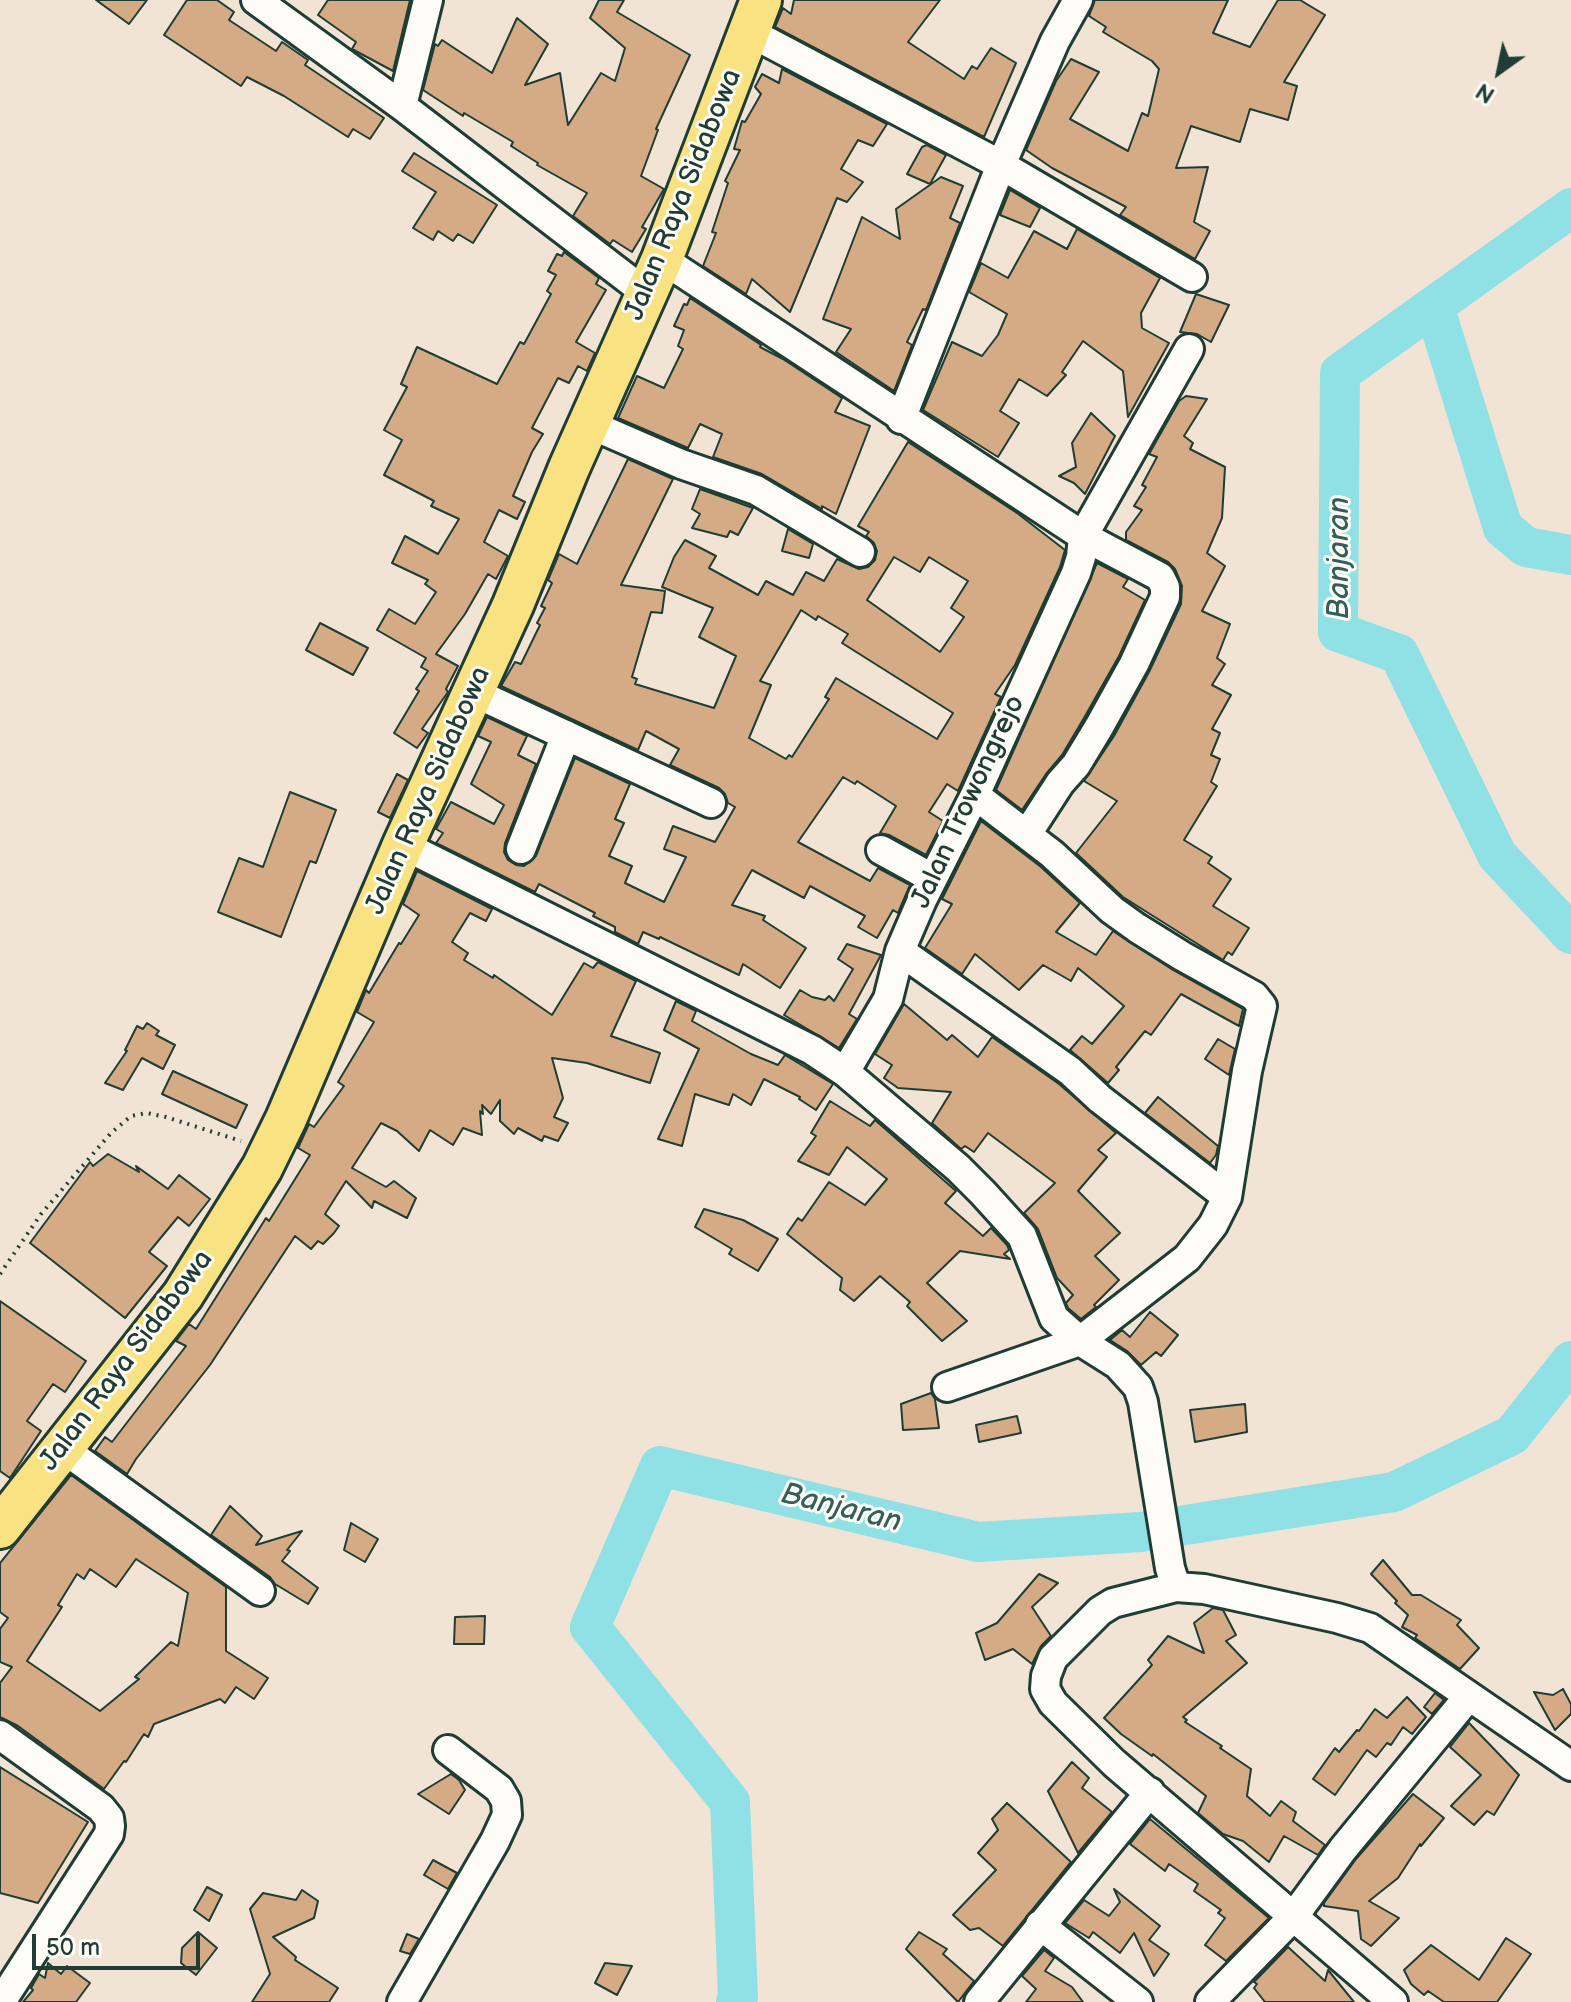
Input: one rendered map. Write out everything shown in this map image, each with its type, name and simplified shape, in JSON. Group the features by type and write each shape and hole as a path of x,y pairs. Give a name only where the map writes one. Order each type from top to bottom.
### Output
{"highway":[{"name":"Jalan Raya Sidabowa","path":"0,1528 183,1295 270,1151 654,276 755,16"}],"street":[{"path":"256,0 402,106 654,276 901,419 1083,536 1150,570 1163,583 1165,597 1134,664 1076,765 1060,783 1027,834"},
{"path":"402,106 428,0"},
{"path":"901,419 1001,165 1055,41 1078,0"},
{"path":"755,16 1192,277"},
{"name":"Jalan Trowongrejo","path":"845,1072 888,999 900,951 932,878 975,795 1076,573 1083,536 1189,349"},
{"path":"589,424 681,464 756,490 860,552"},
{"path":"473,692 711,803"},
{"path":"521,849 566,735"},
{"path":"947,1387 1080,1341 1187,1258 1213,1225 1227,1197 1247,1071 1262,1006 1259,1000 1137,928 1027,834 975,795"},
{"path":"403,845 812,1050 845,1072 958,1168 1022,1236 1054,1318 1080,1341 1118,1365 1138,1387 1173,1578"},
{"path":"881,850 932,878"},
{"path":"900,951 1070,1071 1100,1099 1227,1197"},
{"path":"62,1448 260,1591"},
{"path":"1393,2002 1114,1763 1053,1703 1045,1689 1053,1658 1100,1611 1173,1578 1204,1589 1356,1622 1370,1628 1571,1766"},
{"path":"1210,2002 1294,1916 1343,1849 1469,1696"},
{"path":"0,1735 94,1803 110,1822 109,1834 1,2002"},
{"path":"402,2002 507,1815 506,1801 499,1789 448,1750"},
{"path":"979,2002 1150,1792"},
{"path":"1040,1925 1138,2002"}],"path":[{"path":"0,1274 41,1214 111,1133 131,1116 147,1113 166,1117 270,1151"}],"building":[{"path":"96,0 147,0 129,24"},
{"path":"187,0 217,0 234,12 229,20 276,51 282,42 308,60 305,65 384,118 370,139 353,129 348,137 284,96 247,77 241,86 164,35"},
{"path":"328,0 410,0 393,71 352,49 356,42 318,15"},
{"path":"599,0 624,0 617,12 690,55 656,129 641,176 664,189 642,227 646,229 632,252 613,240 610,244 573,216 587,193 537,165 511,146 513,142 464,113 463,116 423,90 435,44 438,46 442,40 492,73 517,18 548,44 525,85 560,73 568,125 601,73 615,81 625,48 590,18"},
{"path":"794,0 940,0 908,42 964,79 972,66 977,69 991,48 1016,63 984,137 775,27 783,8 791,14"},
{"path":"1095,0 1228,0 1213,33 1250,47 1278,0 1300,0 1325,15 1284,82 1297,86 1288,120 1250,109 1240,142 1191,126 1176,168 1208,167 1194,222 1210,231 1195,259 1120,215 1126,207 1052,168 1026,150 1056,81 1071,59 1099,72 1070,119 1128,151 1142,113 1148,116 1159,69 1152,61 1103,32 1106,27 1089,16"},
{"path":"782,69 887,124 873,146 858,140 841,169 863,182 847,202 837,198 790,312 752,279 746,294 703,266 716,233 712,232 728,183 725,181 740,150 734,149 742,121 745,122 761,94 755,87 762,74 779,83"},
{"path":"927,145 946,155 930,184 907,174 922,147"},
{"path":"414,153 497,205 473,243 458,234 453,241 438,231 433,240 413,228 436,192 402,171"},
{"path":"941,177 963,186 950,218 960,223 926,310 923,309 907,342 912,345 894,391 836,352 851,329 823,319 862,217 900,239 896,209"},
{"path":"1010,190 1040,208 1030,227 1000,215"},
{"path":"1077,229 1160,278 1141,313 1142,328 1169,343 1128,417 1123,371 1083,341 1062,372 1066,375 1047,396 1019,379 1000,411 1019,423 998,457 923,410 952,342 982,356 998,335 1007,314 969,292 981,263 1008,278 1034,231 1067,249"},
{"path":"564,252 599,278 596,284 606,290 576,342 595,353 587,371 578,366 569,383 558,378 532,428 543,434 513,496 525,502 517,519 499,510 484,542 508,556 496,579 488,574 465,614 436,654 458,666 446,689 448,692 422,729 428,733 417,748 394,733 428,671 421,667 426,658 377,630 389,609 415,624 436,592 425,584 428,580 392,563 405,536 438,554 459,519 431,506 434,501 384,475 402,440 384,430 407,387 401,384 417,347 497,384 520,342 524,344 551,294 547,291 556,275 548,271 557,254 562,256"},
{"path":"1196,294 1229,305 1211,342 1197,334 1180,332"},
{"path":"690,298 760,347 842,398 835,412 870,426 836,514 762,474 713,457 722,434 700,424 688,448 618,418 637,376 664,388 683,349 678,346 684,330 674,326"},
{"path":"1186,396 1207,399 1184,436 1193,443 1190,449 1225,467 1222,518 1207,553 1225,566 1202,611 1230,624 1217,658 1225,664 1212,685 1231,695 1212,729 1220,733 1211,755 1220,759 1211,782 1217,786 1184,840 1212,857 1208,863 1231,879 1213,906 1249,928 1232,955 1228,952 1223,960 1123,897 1076,853 1117,801 1084,781 1114,736 1181,604 1182,586 1175,569 1168,562 1126,540 1126,532 1142,510 1134,506 1146,487 1142,485 1157,457 1149,454 1179,401"},
{"path":"1091,413 1115,436 1085,494 1074,483 1059,476 1076,467 1072,443"},
{"path":"908,442 1017,513 1065,550 1015,665 995,694 1001,697 958,791 947,784 929,812 943,821 926,855 880,833 896,806 857,781 855,784 843,777 798,842 870,881 878,868 910,885 898,913 893,910 877,938 858,927 865,916 810,886 804,898 752,870 732,905 765,916 763,920 806,948 780,988 743,964 739,975 660,937 643,932 638,944 615,932 615,927 593,916 595,913 539,884 535,892 436,843 443,833 436,829 451,802 494,824 504,805 471,784 491,742 478,736 487,717 527,736 518,755 536,764 505,843 504,852 508,860 516,865 524,866 536,856 575,758 630,784 615,819 624,823 609,856 632,866 625,883 664,902 686,857 664,849 673,826 715,842 735,807 728,803 719,788 670,765 679,749 646,731 638,750 501,686 515,662 521,664 540,625 537,623 545,608 541,606 552,583 548,580 559,554 577,564 628,459 673,479 621,585 665,591 662,613 651,612 632,677 637,679 635,684 714,708 736,656 699,637 713,608 662,587 674,557 685,540 716,556 709,568 758,595 766,581 793,595 806,572 824,581 837,559 859,569 868,567 875,560 877,551 866,536 869,532 858,526","holes":["894,557 920,572 929,557 968,581 951,608 964,617 940,652 867,600","801,610 848,634 842,643 953,713 937,739 836,678 825,697 829,699 792,757 789,755 786,759 749,738 771,685 760,681"]},
{"path":"700,489 753,508 738,535 730,531 727,537 692,528 700,514 692,509"},
{"path":"788,529 813,544 809,558 782,551"},
{"path":"1097,563 1128,579 1123,587 1145,600 1119,656 1084,718 1062,755 1022,810 996,790"},
{"path":"320,623 368,648 353,675 306,650"},
{"path":"397,774 408,780 390,818 378,812"},
{"path":"290,792 336,810 316,863 310,861 281,937 218,912 239,858 263,867"},
{"path":"981,821 1041,867 1080,903 1056,932 1096,955 1113,931 1173,970 1243,1009 1239,1026 1181,994 1151,1035 1145,1031 1116,1067 1119,1070 1108,1083 1070,1050 1082,1036 1092,1044 1124,1006 1078,968 1071,981 1043,965 1019,990 975,954 962,974 925,948 952,904 942,899"},
{"path":"417,871 492,909 486,921 470,913 452,942 468,953 464,960 493,978 494,975 552,1015 584,963 593,968 598,962 636,981 611,1036 660,1053 650,1083 587,1063 552,1058 563,1098 554,1117 568,1123 558,1141 544,1136 542,1141 518,1128 514,1134 500,1121 500,1100 491,1114 482,1105 482,1135 463,1128 453,1145 430,1130 419,1151 397,1131 381,1123 352,1168 386,1187 394,1181 416,1198 407,1218 374,1201 372,1208 346,1181 325,1214 339,1226 334,1233 323,1244 318,1241 311,1249 295,1236 210,1365 127,1474 95,1451 105,1437 112,1442 186,1346 176,1341 189,1324 196,1329 310,1155 298,1148 309,1124 314,1127 344,1086 338,1082 374,1022 357,1012 366,990 369,993 419,915 403,904"},
{"path":"847,944 881,955 849,1014 857,1019 839,1048 784,1015 800,990 825,1000 829,996 834,1001 853,969 838,959"},
{"path":"676,1001 696,1011 692,1021 751,1054 778,1065 785,1055 833,1084 816,1110 800,1097 764,1079 751,1105 733,1094 729,1105 695,1094 682,1146 658,1139 699,1049 664,1030"},
{"path":"904,1004 947,1040 952,1035 978,1057 992,1037 1059,1084 1116,1133 1098,1150 1107,1157 1078,1191 1120,1233 1095,1256 1119,1280 1081,1319 1068,1308 1066,1303 1073,1295 1057,1278 1038,1229 1024,1213 1055,1183 988,1133 974,1152 965,1146 961,1149 932,1123 951,1092 898,1088 884,1078 892,1065 875,1054"},
{"path":"147,1023 159,1031 156,1035 175,1045 163,1069 142,1058 123,1090 105,1083 127,1051 137,1026 143,1029"},
{"path":"1218,1039 1235,1049 1229,1075 1205,1059"},
{"path":"173,1071 247,1105 236,1128 162,1094"},
{"path":"1158,1097 1218,1146 1210,1163 1145,1113"},
{"path":"830,1101 870,1126 875,1120 956,1191 945,1203 983,1236 991,1228 1007,1245 1009,1250 1004,1254 1010,1259 960,1251 927,1283 967,1321 942,1341 907,1306 910,1302 880,1276 854,1301 840,1290 842,1278 787,1234 798,1218 802,1221 829,1182 865,1205 887,1179 847,1147 829,1175 798,1161 816,1136 811,1133"},
{"path":"108,1154 139,1172 136,1166 168,1189 179,1175 210,1199 189,1226 178,1217 149,1252 167,1266 125,1318 30,1243 90,1162 93,1166"},
{"path":"704,1209 743,1220 778,1239 758,1271 729,1254 732,1249 695,1227"},
{"path":"0,1301 86,1361 65,1392 53,1384 27,1421 41,1431 10,1478 0,1471"},
{"path":"1150,1312 1178,1335 1161,1356 1156,1352 1141,1365 1110,1340 1122,1330 1130,1337"},
{"path":"931,1393 935,1399 939,1428 903,1430 901,1404"},
{"path":"1245,1404 1247,1432 1195,1442 1190,1410"},
{"path":"1017,1416 1021,1433 979,1442 976,1425"},
{"path":"71,1475 226,1587 226,1651 268,1678 254,1699 236,1687 225,1703 220,1699 154,1724 148,1737 144,1734 104,1789 18,1726 0,1717 0,1683 12,1667 0,1662 0,1629 8,1618 0,1612 0,1563","holes":["136,1559 188,1593 178,1646 171,1642 135,1677 139,1679 100,1711 27,1661 62,1607 58,1605 77,1574 84,1579 90,1569 116,1587"]},
{"path":"230,1506 262,1536 256,1545 302,1531 282,1561 318,1588 308,1604 275,1584 270,1577 211,1535"},
{"path":"351,1523 378,1539 365,1562 344,1550"},
{"path":"1383,1560 1412,1595 1421,1595 1461,1620 1457,1625 1479,1648 1460,1669 1402,1627 1408,1615 1371,1574"},
{"path":"1039,1574 1058,1583 1032,1607 1051,1636 1041,1646 1032,1664 1013,1649 985,1660 976,1633 997,1623"},
{"path":"1213,1608 1223,1610 1236,1635 1226,1641 1247,1663 1183,1717 1187,1720 1185,1722 1251,1769 1247,1796 1270,1816 1281,1801 1296,1812 1293,1821 1325,1845 1318,1855 1284,1836 1269,1862 1243,1841 1223,1834 1198,1813 1206,1796 1104,1718 1152,1665 1148,1660 1168,1636 1204,1653 1194,1623"},
{"path":"485,1616 484,1644 454,1644 455,1617"},
{"path":"1563,1689 1571,1704 1571,1714 1555,1730 1534,1692 1553,1695"},
{"path":"1435,1693 1444,1700 1432,1714 1424,1707"},
{"path":"1407,1697 1426,1717 1412,1734 1403,1727 1391,1745 1387,1743 1376,1757 1367,1750 1335,1795 1313,1779 1335,1748 1339,1752 1375,1709 1387,1718"},
{"path":"1469,1723 1519,1775 1494,1815 1487,1811 1474,1825 1451,1806 1481,1775 1450,1747"},
{"path":"1072,1762 1089,1778 1082,1788 1112,1812 1078,1853 1048,1791"},
{"path":"0,1767 88,1822 38,1903 0,1893"},
{"path":"451,1774 465,1790 449,1814 418,1794"},
{"path":"1413,1794 1444,1818 1420,1844 1398,1878 1369,1901 1399,1918 1371,1946 1361,1939 1358,1911 1324,1906 1324,1903 1356,1859"},
{"path":"1007,1803 1071,1862 1003,1946 979,1928 970,1930 953,1915 996,1870 978,1853 998,1830 992,1819"},
{"path":"1150,1819 1269,1918 1226,1961 1205,1945 1225,1918 1218,1913 1221,1910 1194,1891 1198,1884 1169,1864 1165,1871 1130,1844"},
{"path":"433,1860 457,1873 448,1889 424,1875"},
{"path":"207,1887 222,1895 209,1921 194,1910"},
{"path":"1114,1889 1160,1926 1149,1940 1169,1954 1154,1976 1134,1933 1120,1953 1093,1932 1089,1938 1065,1923 1084,1900 1109,1916 1120,1902"},
{"path":"302,1890 318,1901 314,1918 273,1937 296,1957 295,1960 338,1988 329,2002 252,2002 270,1974 250,1909 263,1893 296,1900"},
{"path":"198,1932 217,1948 196,1975 181,1963 182,1948"},
{"path":"919,1932 947,1949 943,1954 974,1981 958,2002 906,1949"},
{"path":"407,1934 419,1939 410,1954 400,1951"},
{"path":"1506,1938 1531,1954 1497,2002 1444,2002 1428,1991 1424,1995 1411,1984 1404,1970 1431,1945 1479,1980"},
{"path":"1288,1947 1325,1981 1328,1970 1354,2002 1265,2002 1254,1988 1257,1984 1254,1982"},
{"path":"1044,1950 1054,1958 1045,1971 1072,1987 1083,2002 1026,2002 1036,1989 1022,1976"},
{"path":"48,1963 61,1974 67,1966 90,1983 76,2002 23,2002 33,1990 31,1988 39,1974 45,1978"},
{"path":"605,1963 632,1966 617,1995 595,1983"}],"waterway":[{"name":"Banjaran","path":"1571,208 1340,373 1338,632 1399,654 1497,855 1571,934"},
{"path":"1434,306 1503,528 1526,547 1571,555"},
{"name":"Banjaran","path":"736,2002 730,1802 590,1627 660,1466 978,1542 1141,1532 1394,1492 1512,1435 1571,1361"}]}
